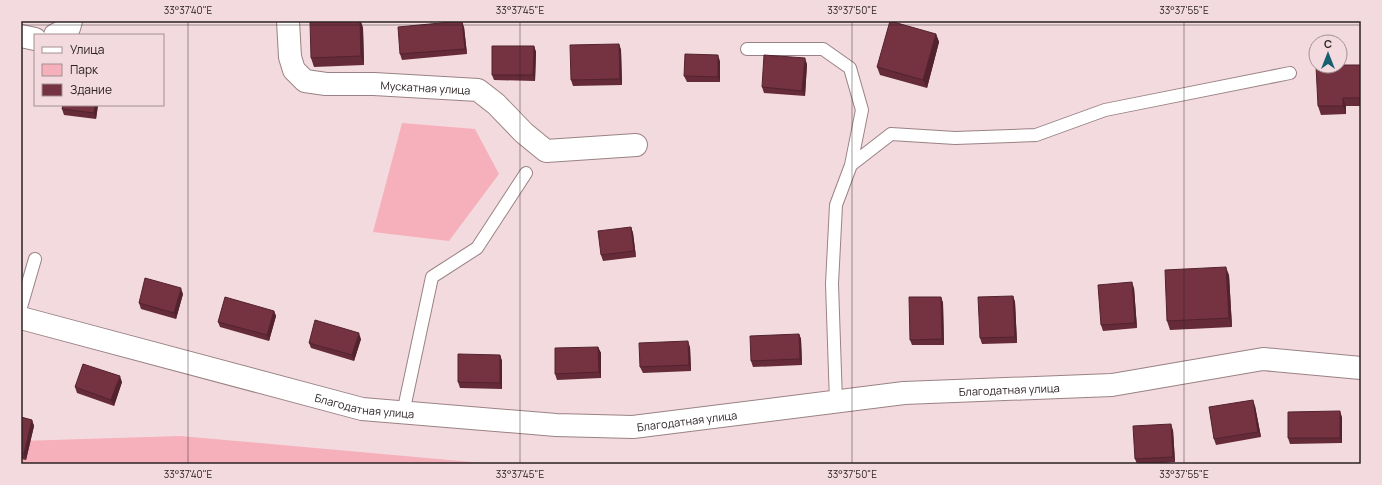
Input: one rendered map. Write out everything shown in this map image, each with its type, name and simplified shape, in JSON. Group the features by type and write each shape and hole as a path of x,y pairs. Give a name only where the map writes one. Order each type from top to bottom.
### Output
{"street":[{"path":"57,34 69,28 71,21"},
{"name":"Мускатная улица","path":"288,21 290,57 294,70 305,81 326,84 374,84 478,90 496,104 524,133 546,151 636,145"},
{"path":"21,36 34,39"},
{"name":"Благодатная улица","path":"21,318 362,409 556,425 633,427 904,393 1112,385 1262,358 1361,368"}],"lane":[{"path":"747,49 823,49 850,68 862,110 851,165 836,205 832,284 836,402"},
{"path":"851,165 891,134 955,138 1036,135 1105,110 1290,73"},
{"path":"402,413 432,277 477,248 526,173"},
{"path":"21,307 35,259"}],"green space":[{"path":"402,123 475,129 499,174 449,241 373,232"},
{"path":"180,436 494,464 21,464 21,441"}],"building":[{"path":"360,21 361,56 311,58 310,22"},
{"path":"462,21 465,49 400,54 398,27"},
{"path":"890,21 936,34 923,80 877,67"},
{"path":"619,44 620,79 571,80 570,45"},
{"path":"492,46 534,46 533,75 492,75"},
{"path":"685,54 718,55 718,77 684,76"},
{"path":"764,55 805,58 802,91 762,87"},
{"path":"1348,65 1361,65 1361,98 1343,98 1343,106 1318,106 1316,74 1348,74"},
{"path":"63,106 95,106 94,113 62,109"},
{"path":"631,227 634,251 601,255 598,231"},
{"path":"1226,267 1229,318 1167,321 1165,270"},
{"path":"145,278 181,288 174,313 139,303"},
{"path":"1132,282 1135,323 1101,325 1098,285"},
{"path":"1013,296 1015,337 980,338 978,297"},
{"path":"225,297 274,311 267,335 218,322"},
{"path":"909,297 941,297 942,339 910,340"},
{"path":"315,320 359,333 352,355 309,343"},
{"path":"799,334 800,359 751,361 750,336"},
{"path":"688,341 689,365 640,367 639,343"},
{"path":"598,347 599,372 555,374 555,348"},
{"path":"458,354 500,355 500,383 458,382"},
{"path":"83,364 120,376 111,400 75,387"},
{"path":"1253,400 1258,432 1214,439 1209,407"},
{"path":"1340,411 1340,438 1288,438 1288,412"},
{"path":"21,417 32,420 24,454 21,453"},
{"path":"1171,424 1173,457 1135,459 1133,426"}]}
